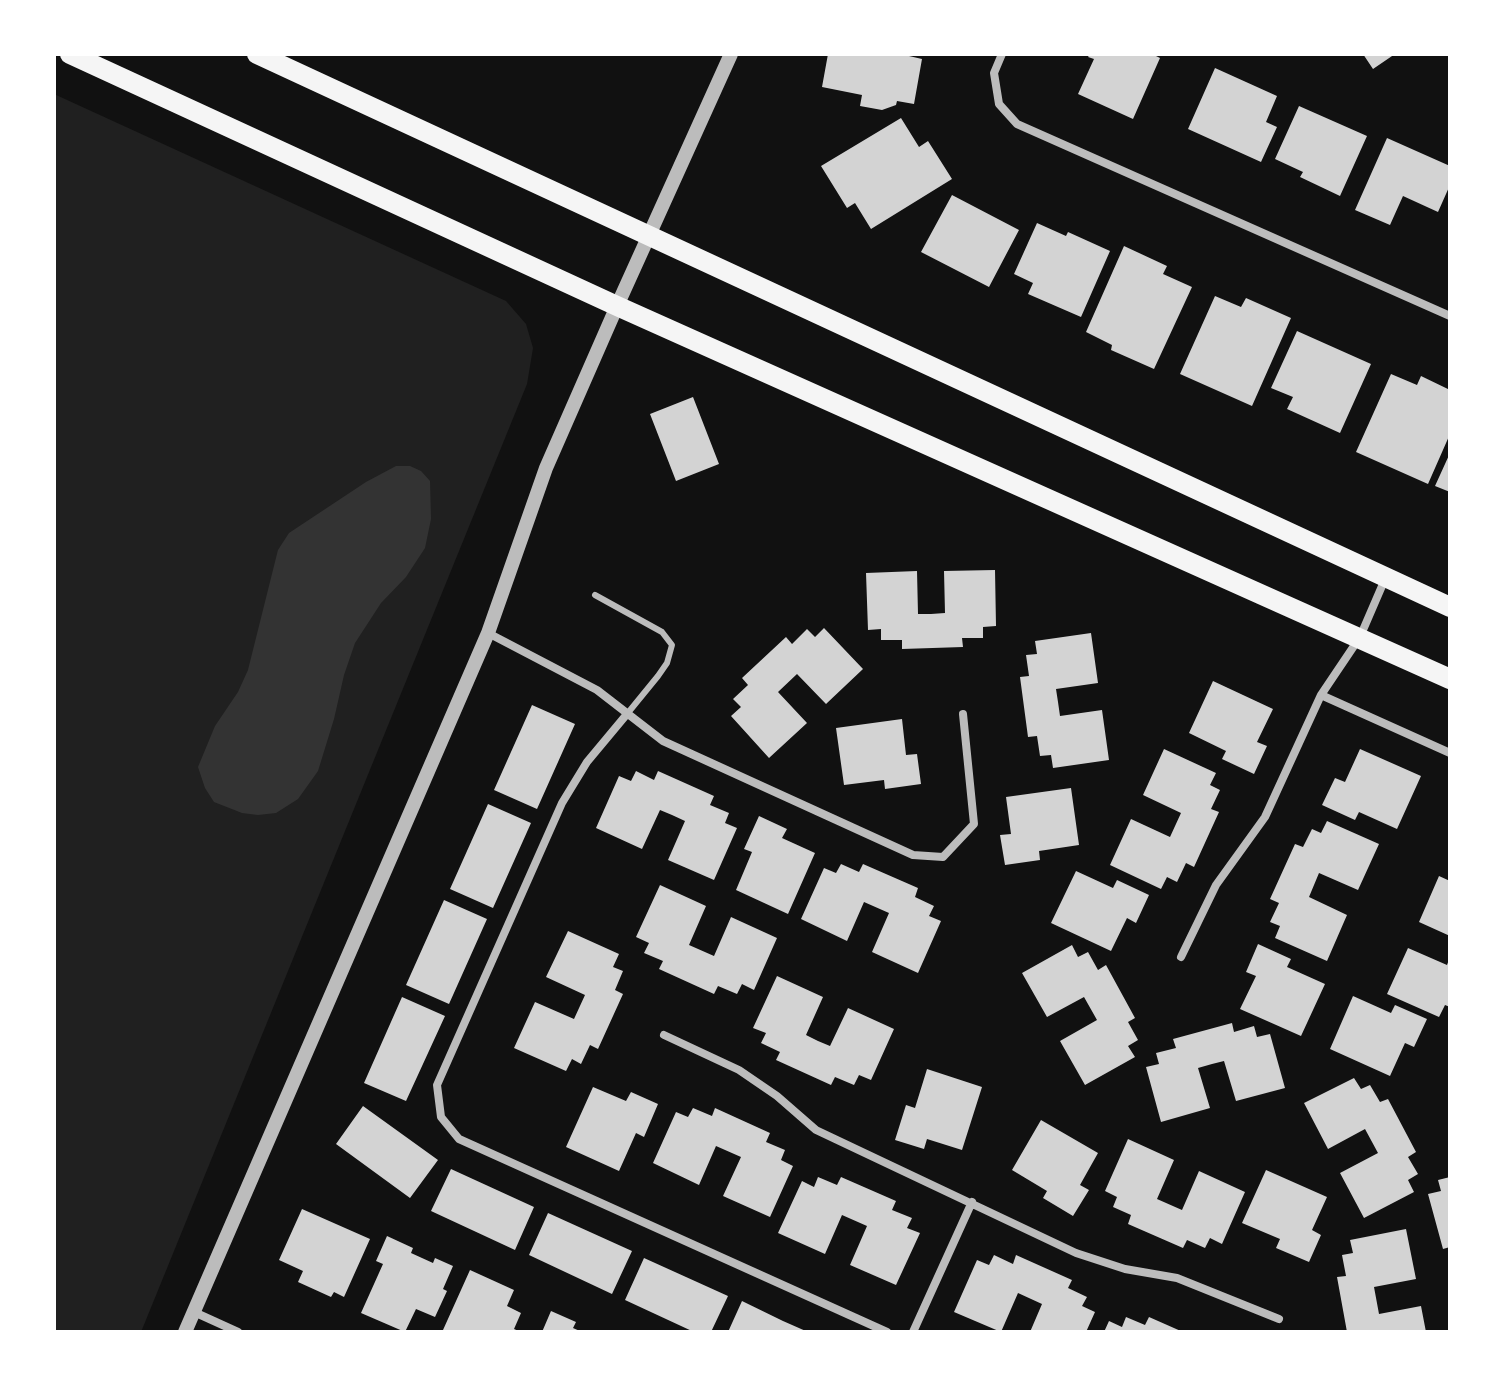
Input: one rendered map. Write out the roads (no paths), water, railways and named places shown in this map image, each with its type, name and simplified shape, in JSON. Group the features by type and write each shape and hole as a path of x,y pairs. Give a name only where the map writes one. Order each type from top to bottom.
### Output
{"main road":[{"path":"70,54 617,306 1450,679"},
{"path":"257,54 1450,607"}],"street":[{"path":"185,1332 488,633 546,468 731,54"},
{"path":"1002,54 994,73 999,104 1017,124 1450,316"},
{"path":"1181,957 1216,885 1265,817 1321,695 1360,637 1385,578"},
{"path":"488,633 597,690 663,741 913,855 943,857 974,824 963,714"},
{"path":"1321,695 1450,753"},
{"path":"627,714 587,762 562,803 437,1085 441,1117 459,1139 887,1332"},
{"path":"664,1035 739,1070 777,1096 816,1130 1076,1253 1125,1269 1177,1278 1279,1319"},
{"path":"913,1332 972,1202"},
{"path":"194,1312 238,1332"}],"lane":[{"path":"595,595 662,632 672,645 667,663 627,714"}]}
